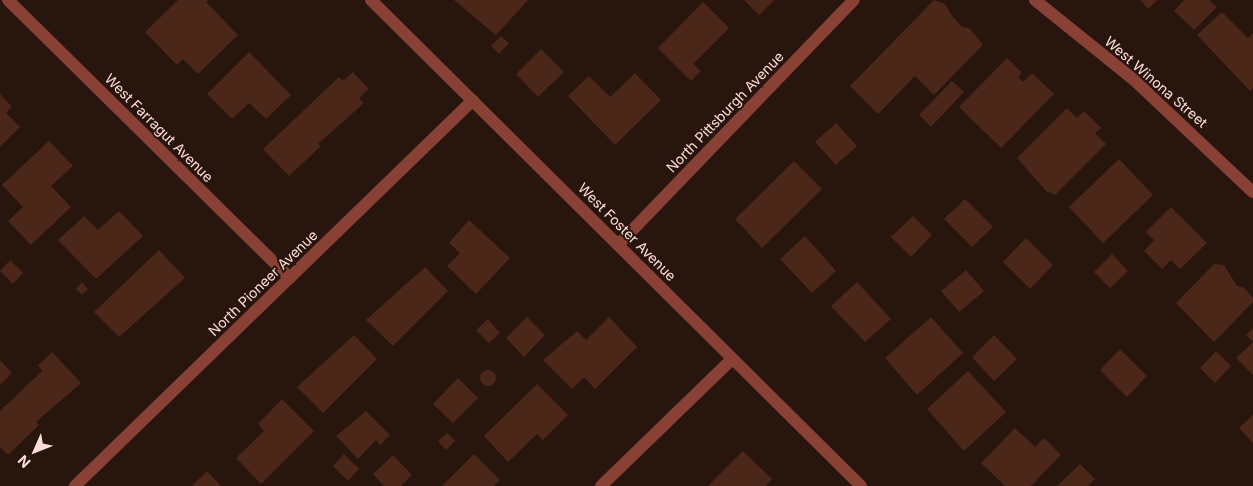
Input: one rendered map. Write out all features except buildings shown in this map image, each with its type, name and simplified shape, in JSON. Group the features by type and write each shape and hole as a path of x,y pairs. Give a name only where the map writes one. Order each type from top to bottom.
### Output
{"street":[{"name":"West Farragut Avenue","path":"8,0 290,278"},
{"name":"West Foster Avenue","path":"371,0 861,486"},
{"name":"North Pittsburgh Avenue","path":"618,245 854,0"},
{"name":"West Winona Street","path":"1035,0 1134,80 1253,192"},
{"name":"North Pioneer Avenue","path":"75,486 473,100"},
{"path":"601,486 732,358"}]}
